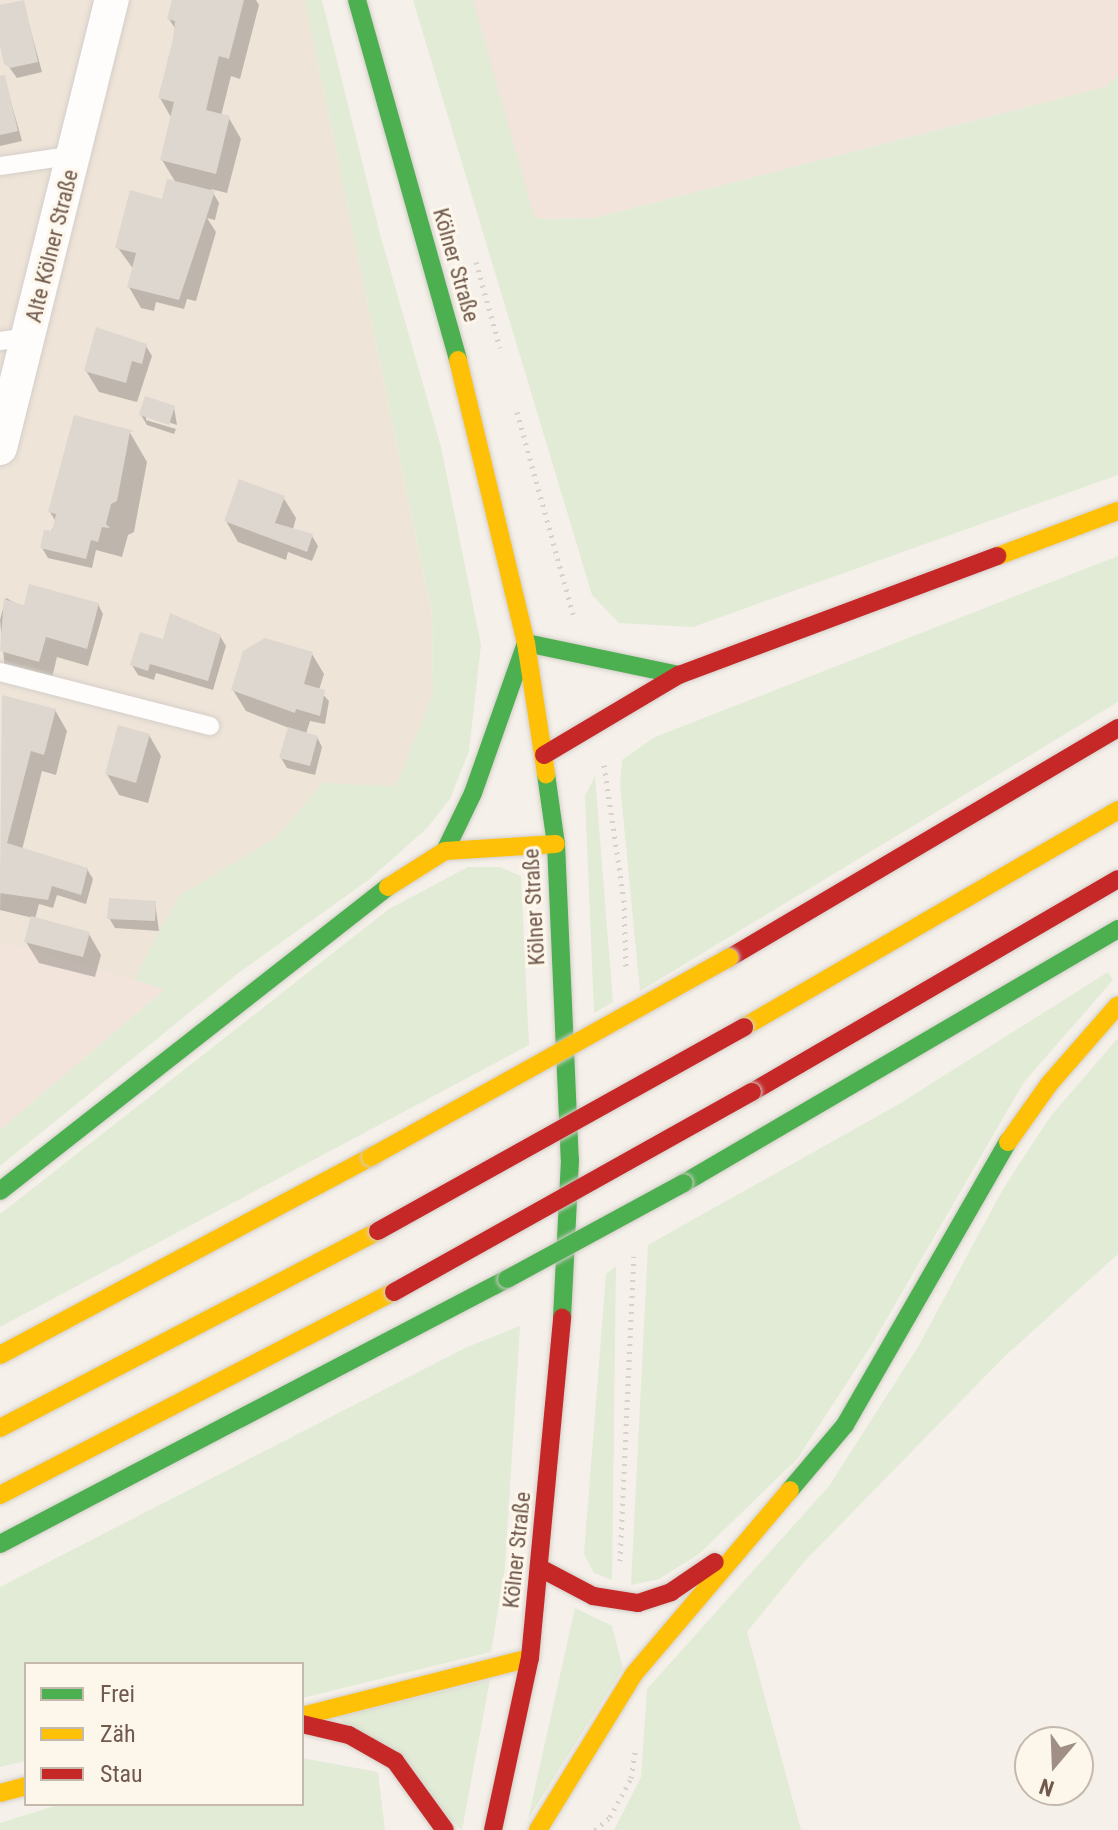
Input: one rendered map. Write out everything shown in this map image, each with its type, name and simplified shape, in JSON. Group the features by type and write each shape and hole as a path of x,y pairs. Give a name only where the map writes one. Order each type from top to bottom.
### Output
{"main road":[{"name":"Kölner Straße","path":"357,0 474,415 526,643 556,844 570,1160 540,1568 530,1658 493,1830"},
{"path":"544,755 679,675 1118,511"},
{"path":"445,851 473,793 526,643 679,675"},
{"path":"0,1355 371,1157 729,958 1118,728"},
{"path":"0,1428 378,1231 744,1027 1118,810"},
{"path":"0,1191 418,864 445,851 556,844"},
{"path":"0,1495 394,1292 752,1092 1118,879"},
{"path":"0,1544 684,1183 1118,929"},
{"path":"538,1830 634,1674 815,1467 872,1384 1019,1123 1118,1005"},
{"path":"540,1568 593,1596 638,1603 671,1592 757,1533"},
{"path":"304,1715 530,1658"},
{"path":"304,1724 349,1735 395,1761 445,1830"},
{"path":"0,1793 24,1787"}],"street":[{"name":"Alte Kölner Straße","path":"0,448 14,339 75,155 112,0"}],"lane":[{"name":"Alte Kölner Straße","path":"0,166 75,155"},
{"path":"0,672 210,726"}],"shaded area":[{"path":"0,0 305,0 432,615 433,695 397,785 165,989 0,942"},
{"path":"438,0 1118,0 1118,75 1105,87 594,218 535,219"},
{"path":"0,942 165,989 0,1130"}],"green space":[{"path":"305,0 322,0 380,234 441,447 481,645 469,751 450,799 427,828 370,879 237,974 0,1166 0,1130 164,990 134,979 179,896 277,837 322,783 396,786 433,695 432,614"},
{"path":"413,0 473,0 535,219 594,218 1105,87 1118,75 1118,475 693,627 619,623 592,595"},
{"path":"1118,556 1118,702 640,991 620,784 622,760 655,737"},
{"path":"595,776 613,1002 594,1013 585,796"},
{"path":"468,867 500,867 521,876 529,1045 0,1327 0,1214 389,909"},
{"path":"1108,972 1113,980 1024,1082 871,1346 797,1459 699,1554 659,1579 631,1585 648,1245 899,1104"},
{"path":"1118,1038 1118,1254 1003,1358 803,1563 747,1632 801,1830 614,1830 641,1777 647,1689 829,1486 918,1347 1003,1189 1050,1117"},
{"path":"616,1266 612,1580 594,1573 584,1554 606,1274"},
{"path":"520,1326 505,1567 491,1652 304,1698 304,1662 24,1662 24,1761 0,1767 0,1587 465,1348"},
{"path":"575,1608 612,1626 623,1668 528,1819"},
{"path":"490,1680 462,1830 337,1717"},
{"path":"304,1758 378,1772 385,1830 0,1830 0,1823 55,1806 304,1806"}],"building":[{"path":"24,0 38,62 10,68 4,64 0,46 0,5"},
{"path":"172,0 244,0 229,59 219,56 206,110 230,116 216,174 160,160 174,102 158,98 173,39 175,21 167,19"},
{"path":"5,75 18,131 0,135 0,76"},
{"path":"167,179 215,191 179,300 127,287 136,253 115,248 130,190 162,199"},
{"path":"96,327 147,344 142,364 132,361 126,383 84,371"},
{"path":"145,396 175,406 169,425 139,415"},
{"path":"74,415 135,431 130,432 117,501 111,504 106,524 110,528 102,527 98,542 91,540 86,559 40,548 44,530 52,531 56,514 48,512"},
{"path":"239,479 285,496 275,523 313,534 307,552 224,521"},
{"path":"29,584 99,603 87,649 46,637 39,662 0,651 4,599 24,605"},
{"path":"170,613 221,635 208,681 150,664 148,671 130,665 140,632 163,639"},
{"path":"265,638 313,652 304,684 325,690 320,716 296,709 295,713 231,690 243,651"},
{"path":"2,695 56,709 44,755 31,751 7,843 88,868 81,895 52,886 48,900 0,893"},
{"path":"118,725 150,734 136,783 105,774"},
{"path":"288,727 318,736 310,766 279,758"},
{"path":"109,898 156,901 155,921 107,919"},
{"path":"31,916 90,932 83,957 24,942"}],"traffic: fast":[{"path":"357,0 458,360"},
{"path":"445,851 473,793 526,643 679,675"},
{"path":"546,774 556,844 570,1160 562,1318"},
{"path":"0,1191 388,887"},
{"path":"684,1183 1118,929"},
{"path":"790,1490 845,1425 1008,1142"},
{"path":"507,1279 684,1183"},
{"path":"0,1544 507,1279"}],"traffic: slow":[{"path":"458,360 526,643 546,774"},
{"path":"998,556 1118,511"},
{"path":"744,1027 1118,810"},
{"path":"388,887 445,851 556,844"},
{"path":"371,1157 729,958"},
{"path":"1008,1142 1050,1083 1118,1005"},
{"path":"0,1355 371,1157"},
{"path":"0,1428 378,1231"},
{"path":"0,1495 394,1292"},
{"path":"538,1830 634,1674 790,1490"},
{"path":"304,1715 530,1658"},
{"path":"0,1793 24,1787"}],"traffic: jam":[{"path":"544,755 679,675 998,556"},
{"path":"729,958 1118,728"},
{"path":"752,1092 1118,879"},
{"path":"378,1231 744,1027"},
{"path":"394,1292 752,1092"},
{"path":"493,1830 530,1658 562,1318"},
{"path":"540,1568 593,1596 638,1603 671,1592 715,1562"},
{"path":"304,1724 349,1735 395,1761 445,1830"}]}
